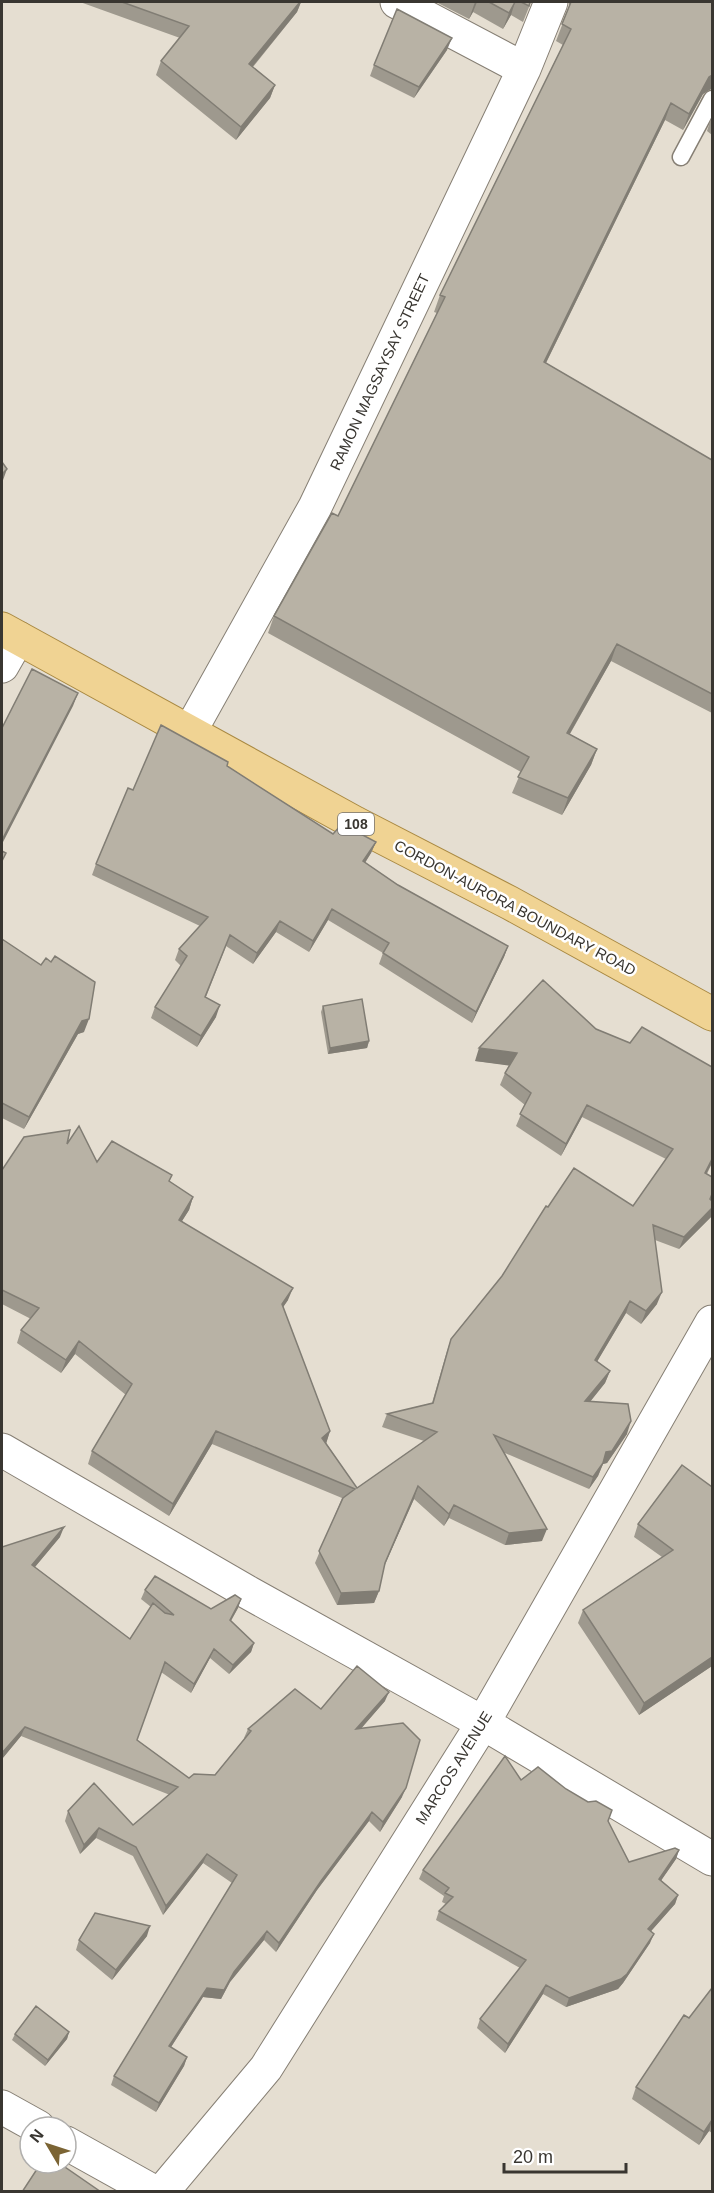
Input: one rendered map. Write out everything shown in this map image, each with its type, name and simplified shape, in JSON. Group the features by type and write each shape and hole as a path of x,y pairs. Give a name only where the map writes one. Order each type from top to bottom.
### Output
{"main road":[{"name":"CORDON-AURORA BOUNDARY ROAD","path":"10,633 356,824 510,903 712,1014"}],"street":[{"path":"397,2 524,69"},
{"name":"RAMON MAGSAYSAY STREET","path":"189,733 315,507 524,69 551,2"},
{"path":"2,666 10,633"},
{"name":"MARCOS AVENUE","path":"162,2192 266,2068 483,1723 712,1322"},
{"path":"2,1450 249,1593 483,1723 712,1859"},
{"path":"2,2107 18,2116"},
{"path":"78,2150 154,2192"}],"lane":[{"path":"681,157 712,99"}],"building":[{"path":"122,2 300,2 249,64 275,85 241,127 161,61 189,26"},
{"path":"489,2 515,2 509,13"},
{"path":"571,2 712,2 712,75 689,114 671,103 544,362 712,460 712,694 617,644 567,733 597,749 568,798 518,777 529,757 274,616 332,513 338,516 445,297 440,295 571,29 562,24"},
{"path":"397,9 452,38 419,87 374,65"},
{"path":"2,462 7,469 2,474"},
{"path":"32,669 78,693 2,840 2,728"},
{"path":"161,725 228,762 227,766 333,834 342,824 376,842 363,861 398,885 508,946 476,1012 383,953 389,943 332,909 313,941 280,921 257,953 230,935 205,997 220,1005 201,1036 155,1007 187,956 179,949 208,917 96,864 128,788 133,790"},
{"path":"2,939 41,965 46,958 51,962 55,956 95,982 89,1019 82,1021 29,1117 2,1103"},
{"path":"543,980 596,1029 630,1043 642,1027 712,1067 712,1159 705,1173 712,1177 710,1199 712,1208 684,1237 653,1225 662,1292 646,1311 630,1301 595,1360 610,1371 585,1401 628,1404 631,1421 612,1451 606,1452 603,1463 593,1477 494,1435 547,1529 509,1533 454,1505 449,1514 418,1486 385,1563 379,1591 341,1593 319,1551 343,1498 355,1489 216,1431 173,1504 92,1451 132,1384 79,1341 66,1360 21,1330 39,1308 2,1290 2,1170 24,1137 70,1130 67,1144 79,1126 97,1162 112,1141 172,1175 169,1181 193,1197 179,1220 293,1288 282,1304 330,1431 322,1438 357,1488 437,1432 387,1414 433,1403 451,1339 502,1276 546,1206 548,1207 574,1168 633,1206 673,1149 587,1105 566,1144 520,1114 531,1093 505,1073 517,1053 479,1048"},
{"path":"362,999 369,1041 330,1048 323,1006"},
{"path":"682,1465 712,1487 712,1657 644,1703 583,1610 673,1550 638,1524"},
{"path":"64,1527 32,1565 130,1639 153,1603 165,1613 174,1615 145,1590 155,1576 211,1609 235,1595 241,1599 230,1620 254,1643 233,1665 214,1649 194,1684 165,1662 137,1740 189,1778 194,1774 215,1775 251,1731 248,1729 295,1689 321,1709 357,1666 389,1692 356,1729 403,1723 420,1740 406,1788 383,1822 372,1812 279,1943 267,1931 234,1972 224,1990 207,1988 169,2046 187,2057 159,2103 114,2076 237,1875 207,1854 166,1906 136,1847 99,1828 84,1845 68,1811 94,1783 133,1825 178,1787 25,1727 2,1753 2,1547"},
{"path":"505,1756 521,1780 538,1767 566,1789 588,1802 596,1801 612,1810 608,1821 629,1862 675,1848 679,1850 659,1879 678,1895 648,1929 654,1934 627,1974 621,1979 569,1998 546,1985 508,2044 480,2019 526,1960 439,1911 453,1897 445,1893 449,1888 423,1870"},
{"path":"95,1913 150,1926 116,1970 79,1940"},
{"path":"712,1988 712,2120 704,2132 636,2087 684,2015 689,2018"},
{"path":"36,2006 69,2032 48,2060 15,2034"},
{"path":"33,2175 76,2175 101,2192 22,2192"}]}
